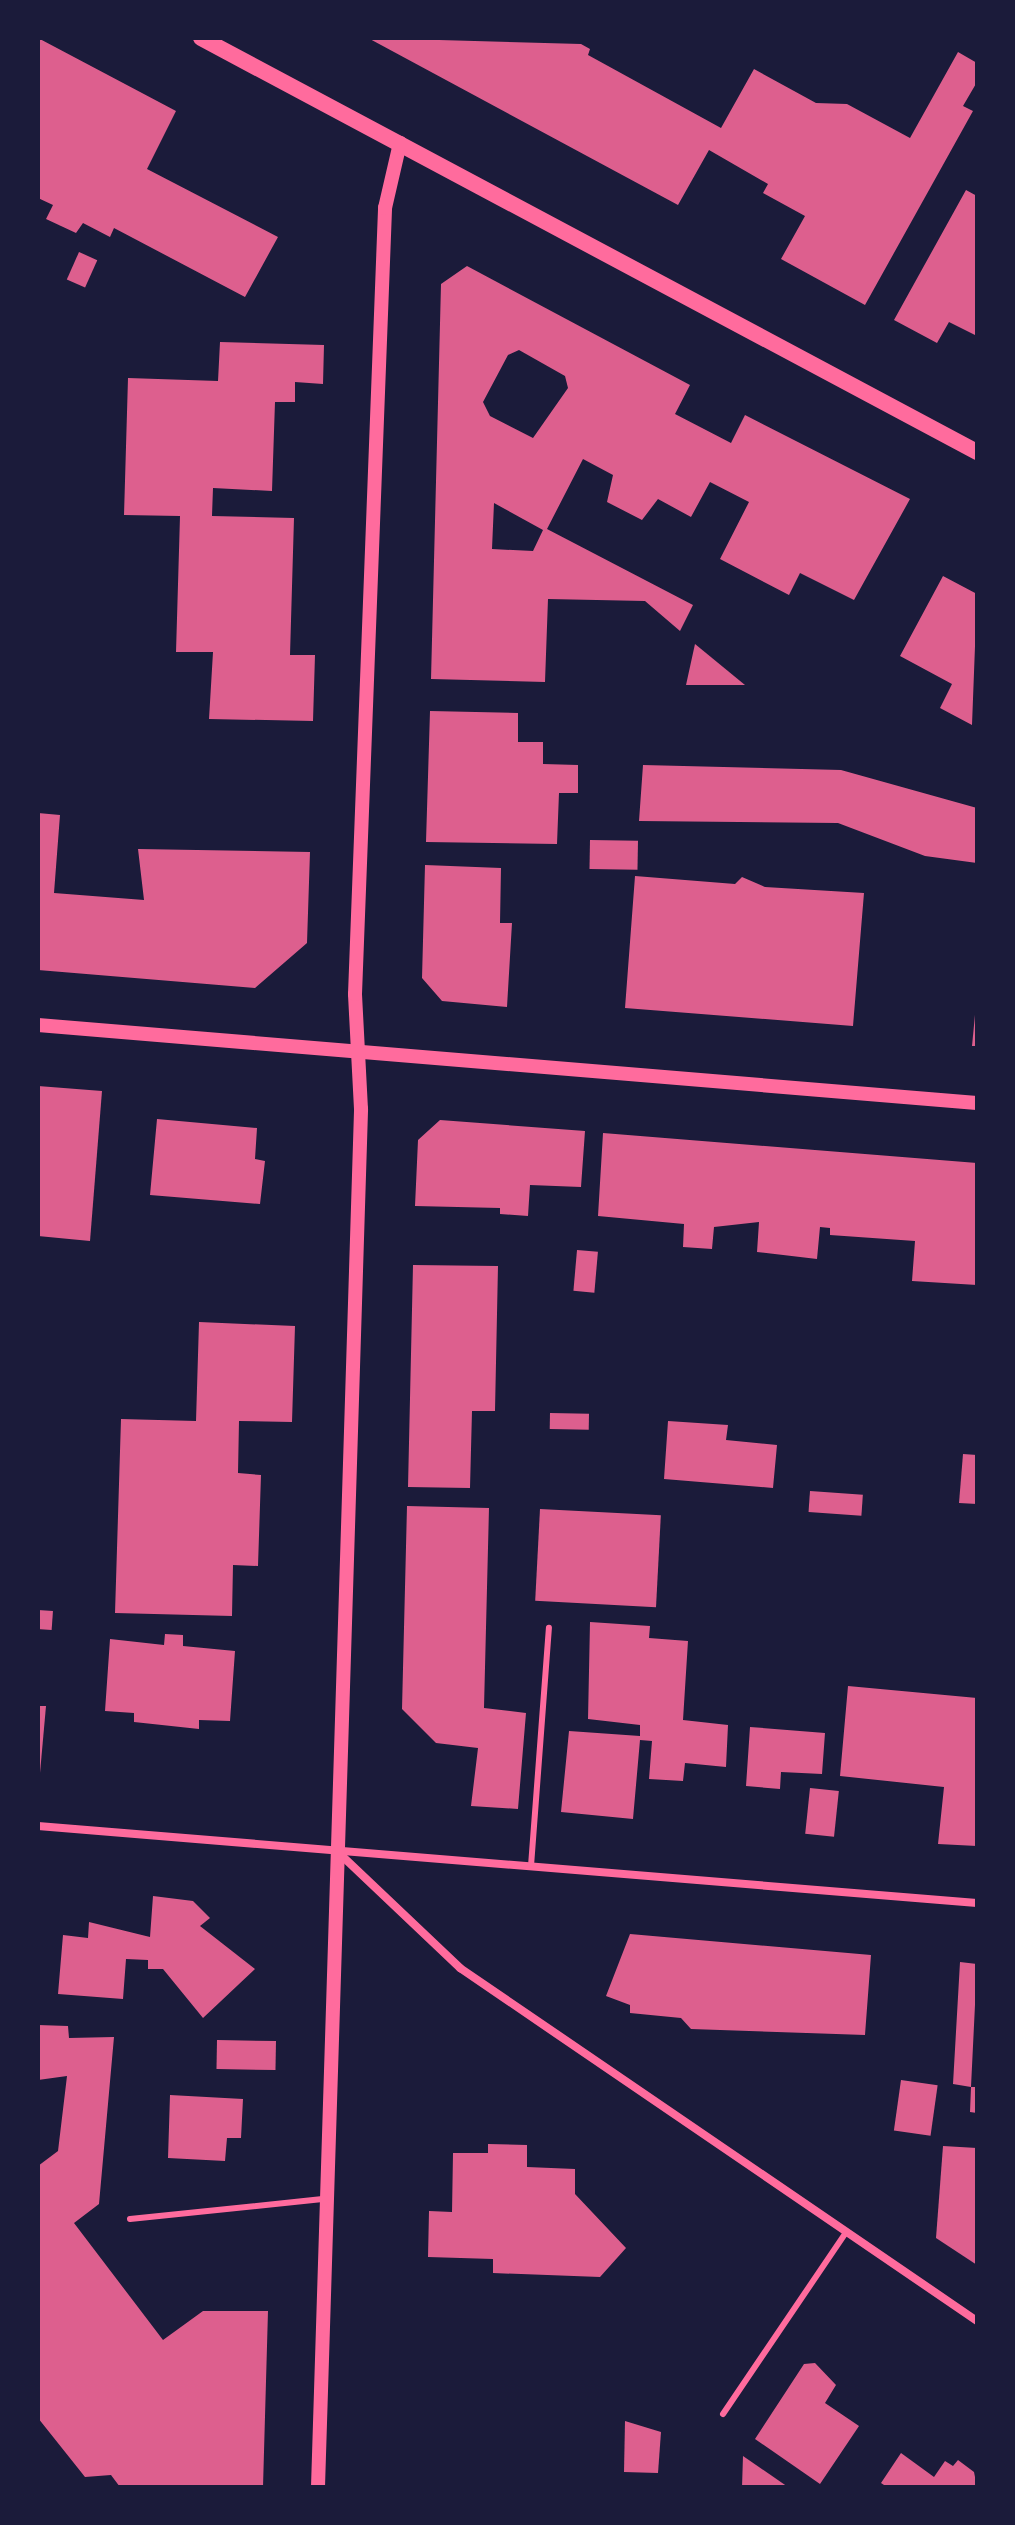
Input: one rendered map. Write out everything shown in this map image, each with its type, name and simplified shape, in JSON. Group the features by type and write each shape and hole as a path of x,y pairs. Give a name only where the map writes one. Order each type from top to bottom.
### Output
{"main road":[{"path":"201,38 977,452"}],"street":[{"path":"318,2487 340,1853 358,1054 385,208 400,143"},
{"path":"38,1025 358,1054 977,1103"},
{"path":"38,1826 977,1903"},
{"path":"340,1853 460,1968 977,2321"}],"lane":[{"path":"531,1866 549,1628"},
{"path":"130,2219 329,2198"},
{"path":"723,2414 846,2232"}],"building":[{"path":"38,38 176,111 147,169 278,237 245,297 114,228 110,237 83,223 76,233 46,219 53,205 38,198"},
{"path":"368,38 581,44 590,49 588,55 721,128 754,69 816,103 847,104 910,138 958,52 977,63 977,82 963,106 973,111 865,305 781,259 805,216 763,193 768,184 709,150 678,205"},
{"path":"966,190 977,196 977,336 949,322 937,343 894,320"},
{"path":"79,252 97,260 85,288 67,279"},
{"path":"467,266 690,385 675,414 731,443 745,415 910,499 854,600 800,573 789,595 720,559 749,502 710,482 691,517 658,499 642,520 607,502 613,475 583,459 547,529 693,605 680,631 645,601 548,599 545,682 431,679 441,284","holes":["519,350 565,376 568,388 533,438 490,416 483,402 508,355","494,503 543,530 533,551 492,549"]},
{"path":"220,342 324,345 323,384 295,382 295,402 275,402 272,491 213,488 212,516 294,518 290,655 315,655 313,721 209,719 213,652 176,652 180,516 124,515 128,378 218,381"},
{"path":"943,576 977,594 972,725 940,708 952,684 900,656"},
{"path":"695,644 745,685 686,685"},
{"path":"430,711 518,713 518,742 543,742 543,764 578,765 578,793 559,793 557,844 426,842"},
{"path":"643,765 841,770 977,808 977,863 925,856 838,823 639,821"},
{"path":"38,813 60,815 54,893 144,900 138,849 310,852 307,943 255,988 38,970"},
{"path":"590,840 638,841 637,870 589,869"},
{"path":"425,865 501,868 500,923 512,923 507,1007 442,1001 422,978"},
{"path":"635,876 735,884 742,877 765,887 864,893 853,1026 625,1008"},
{"path":"975,1015 977,1046 972,1046"},
{"path":"38,1086 102,1091 90,1241 38,1236"},
{"path":"157,1119 257,1128 255,1159 265,1161 260,1204 150,1195"},
{"path":"440,1120 585,1131 581,1187 530,1185 528,1216 500,1214 500,1208 415,1206 418,1140"},
{"path":"603,1133 977,1163 977,1285 912,1281 915,1241 830,1235 830,1228 820,1227 817,1259 757,1252 759,1222 714,1227 712,1249 683,1247 684,1224 598,1216"},
{"path":"577,1250 598,1252 594,1293 573,1291"},
{"path":"413,1265 498,1266 495,1411 472,1411 470,1488 408,1487"},
{"path":"199,1322 295,1326 292,1422 239,1421 238,1473 261,1475 258,1566 233,1565 232,1616 115,1613 121,1419 196,1421"},
{"path":"550,1413 589,1414 589,1430 550,1429"},
{"path":"668,1421 728,1425 726,1440 777,1445 773,1488 664,1479"},
{"path":"963,1454 977,1455 977,1504 959,1503"},
{"path":"810,1491 863,1495 861,1516 809,1512"},
{"path":"407,1506 489,1508 484,1708 526,1713 518,1809 471,1806 478,1748 436,1743 402,1709"},
{"path":"540,1509 661,1515 656,1607 535,1601"},
{"path":"38,1610 53,1611 52,1630 38,1629"},
{"path":"590,1622 650,1626 649,1638 688,1641 683,1720 728,1725 726,1767 685,1763 683,1781 649,1779 652,1741 640,1740 633,1819 561,1812 569,1731 640,1736 640,1725 588,1719"},
{"path":"165,1634 183,1635 183,1646 235,1651 230,1721 199,1720 199,1729 134,1722 134,1713 105,1711 110,1639 164,1645"},
{"path":"848,1686 977,1698 977,1846 938,1844 944,1787 840,1776"},
{"path":"38,1706 46,1706 40,1773 38,1773"},
{"path":"750,1727 825,1733 822,1774 781,1772 780,1789 746,1786"},
{"path":"810,1788 839,1791 834,1837 805,1834"},
{"path":"153,1896 193,1901 210,1918 200,1926 255,1969 203,2018 163,1969 148,1969 148,1960 126,1959 123,1999 58,1994 63,1935 88,1938 89,1922 150,1937"},
{"path":"630,1934 871,1955 865,2035 691,2029 681,2018 630,2013 630,2005 606,1996"},
{"path":"960,1962 977,1964 971,2087 953,2084"},
{"path":"38,2025 68,2026 69,2038 114,2037 99,2204 74,2223 163,2340 203,2311 268,2311 263,2487 120,2487 111,2475 85,2477 38,2418 38,2166 58,2151 67,2076 38,2080"},
{"path":"217,2040 276,2041 275,2070 216,2069"},
{"path":"901,2080 938,2085 931,2136 894,2131"},
{"path":"971,2087 977,2087 977,2113 970,2112"},
{"path":"170,2095 243,2099 241,2138 227,2138 225,2161 168,2158"},
{"path":"488,2144 527,2145 527,2167 575,2169 575,2194 626,2248 600,2277 493,2273 493,2259 428,2257 429,2211 452,2212 453,2153 488,2153"},
{"path":"943,2146 977,2148 977,2265 936,2238"},
{"path":"815,2363 836,2385 825,2403 859,2426 820,2484 755,2439 804,2364"},
{"path":"625,2421 661,2432 658,2473 624,2472"},
{"path":"901,2453 934,2477 945,2461 953,2466 958,2460 974,2472 977,2487 887,2487 881,2483"},
{"path":"743,2456 788,2487 742,2487"}]}
